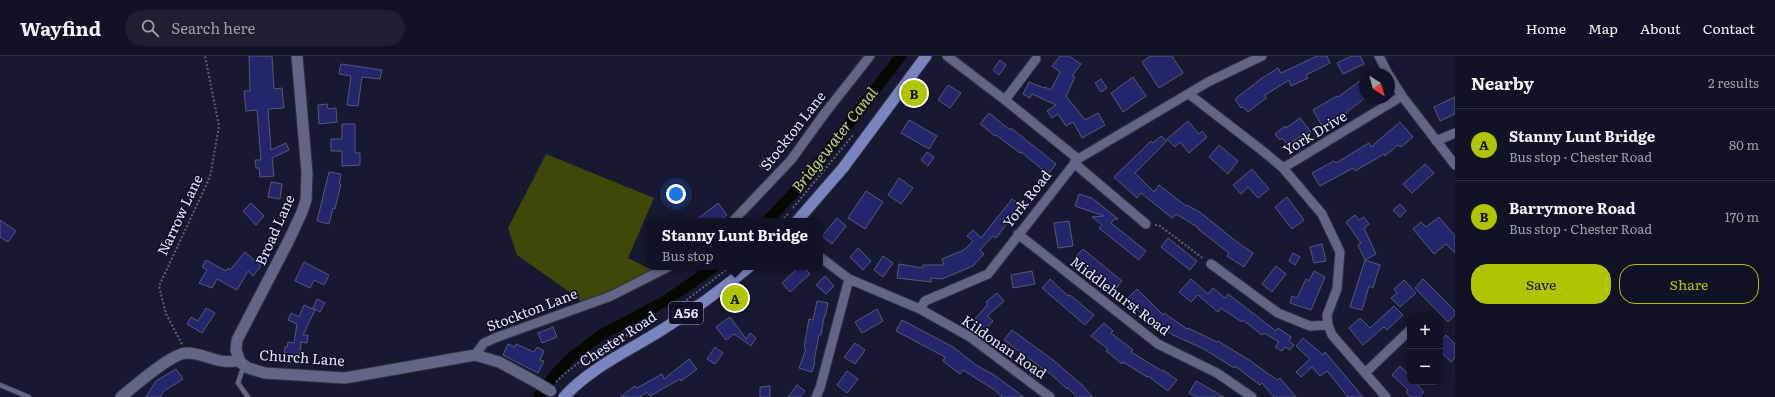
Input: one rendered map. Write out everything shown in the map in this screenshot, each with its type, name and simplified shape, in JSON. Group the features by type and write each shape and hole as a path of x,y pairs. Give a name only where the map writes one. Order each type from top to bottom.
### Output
{"main road":[{"path":"800,218 843,168 926,56"},
{"name":"Chester Road","path":"564,397 594,372 662,330 725,287 745,270"}],"street":[{"name":"Broad Lane","path":"241,362 236,350 237,340 289,240 306,200 307,173 297,56"},
{"name":"Stockton Lane","path":"736,218 791,160 825,113 870,56"},
{"path":"947,56 1005,100 1146,224"},
{"name":"York Road","path":"920,309 925,302 988,274 1076,161 1189,94 1262,56"},
{"path":"1379,56 1385,68"},
{"path":"1005,100 1036,59"},
{"path":"1395,85 1436,141 1455,164"},
{"name":"York Drive","path":"1189,94 1264,152 1282,168 1402,96"},
{"path":"1436,141 1455,133"},
{"path":"1282,168 1322,214 1340,252 1337,289 1328,315 1328,325 1332,335 1386,397"},
{"name":"Middlehurst Road","path":"1018,234 1158,344 1217,373 1252,397"},
{"path":"823,259 849,279 920,309"},
{"path":"1211,264 1278,313 1310,326 1328,325"},
{"name":"Stockton Lane","path":"475,355 484,343 495,338 612,296 662,270"},
{"path":"816,397 820,388 849,279"},
{"name":"Kildonan Road","path":"920,309 970,337 1050,397"},
{"path":"1365,374 1407,333"},
{"name":"Church Lane","path":"187,353 227,362 241,362 254,370 265,373 345,378 475,355 499,362 555,391"},
{"path":"121,397 173,357 187,353"}],"lane":[{"path":"241,362 238,383 248,397"},
{"path":"0,385 29,397"}],"path":[{"name":"Narrow Lane","path":"187,353 166,314 159,286 210,177 219,126 205,56"},
{"path":"784,218 857,130"},
{"path":"1146,224 1160,226 1211,264"},
{"path":"676,308 726,270"},
{"path":"555,391 578,364 613,342 645,327"}],"green space":[{"path":"546,154 654,198 628,258 647,268 647,270 652,270 654,273 581,302 578,298 517,255 508,228"}],"building":[{"path":"249,56 272,56 274,89 282,88 284,108 268,109 271,150 286,143 289,150 272,158 274,176 260,177 259,168 256,168 255,160 261,160 257,110 246,111 244,91 250,91"},
{"path":"1060,56 1069,56 1081,64 1072,76 1075,77 1066,96 1085,120 1098,113 1105,125 1082,138 1073,122 1066,126 1058,114 1052,118 1047,111 1056,105 1032,94 1030,98 1023,94 1029,82 1051,90 1060,72 1052,66"},
{"path":"1151,56 1172,56 1183,73 1159,88 1142,62"},
{"path":"1317,56 1327,56 1330,63 1306,75 1308,78 1291,86 1289,80 1265,95 1266,98 1248,112 1243,107 1241,108 1235,99 1262,78 1278,68 1281,73"},
{"path":"1352,56 1360,56 1364,64 1343,74 1337,63"},
{"path":"1000,60 1006,65 999,75 993,70"},
{"path":"341,64 382,70 380,79 362,77 358,106 347,105 351,76 339,74"},
{"path":"1133,77 1146,96 1123,112 1111,93"},
{"path":"1101,79 1107,88 1101,92 1095,83"},
{"path":"1359,81 1359,103 1347,113 1323,127 1313,110 1337,96 1338,97"},
{"path":"948,85 961,93 950,108 938,100"},
{"path":"1455,97 1455,114 1440,121 1434,107"},
{"path":"327,104 328,109 336,108 337,122 319,124 318,105"},
{"path":"989,113 1010,130 1011,128 1056,164 1048,174 1021,152 1020,153 996,135 995,136 980,124"},
{"path":"1300,118 1311,132 1303,138 1301,136 1288,145 1282,138 1280,140 1275,134 1285,126 1286,128"},
{"path":"909,120 937,136 929,149 901,133"},
{"path":"1188,121 1199,134 1202,131 1207,137 1189,153 1180,142 1175,147 1167,139"},
{"path":"1400,122 1413,137 1401,147 1398,145 1385,156 1384,154 1355,171 1353,168 1320,186 1312,173 1334,161 1336,163 1369,143 1371,147"},
{"path":"342,124 355,124 355,153 360,153 360,165 342,166 342,151 331,151 331,139 342,139"},
{"path":"1161,136 1167,141 1135,173 1154,192 1159,185 1186,206 1187,205 1201,213 1253,253 1244,267 1227,256 1229,253 1198,229 1199,228 1176,214 1172,218 1141,193 1137,198 1114,177 1151,141 1153,143"},
{"path":"1219,145 1238,161 1228,174 1209,157"},
{"path":"927,152 934,157 928,166 921,160"},
{"path":"764,158 773,163 768,171 759,166"},
{"path":"1425,164 1434,173 1412,193 1403,184"},
{"path":"1252,169 1269,189 1258,198 1248,187 1241,194 1233,185"},
{"path":"329,172 341,174 339,184 341,184 335,209 333,208 329,224 317,221"},
{"path":"899,178 913,188 901,204 888,195"},
{"path":"271,182 282,184 280,199 268,197"},
{"path":"866,191 883,202 865,229 848,218"},
{"path":"1079,194 1092,198 1118,219 1114,219 1111,223 1146,251 1139,260 1099,228 1102,225 1092,217 1104,216 1075,206"},
{"path":"1287,197 1304,220 1292,229 1275,207"},
{"path":"1012,199 1021,205 996,238 993,236 980,250 984,254 973,266 942,279 931,278 931,282 897,278 899,264 923,268 923,265 944,265 942,259 964,250 973,241 967,236 973,230 981,238"},
{"path":"251,203 264,216 256,225 243,211"},
{"path":"718,203 727,215 723,218 699,218"},
{"path":"1400,204 1406,211 1400,217 1393,210"},
{"path":"1355,215 1359,220 1364,217 1369,224 1364,228 1376,254 1365,260 1358,245 1361,243 1346,222"},
{"path":"1439,217 1455,236 1455,253 1446,244 1434,254 1413,229 1421,222 1426,227"},
{"path":"837,218 846,226 832,244 823,237"},
{"path":"0,220 16,231 8,242 0,237"},
{"path":"1069,221 1073,246 1058,248 1054,223"},
{"path":"1168,238 1197,261 1190,270 1161,247"},
{"path":"1322,244 1326,261 1314,263 1310,247"},
{"path":"858,248 871,261 863,270 850,257"},
{"path":"1083,249 1122,281 1114,291 1074,258"},
{"path":"245,252 261,266 253,276 248,271 237,290 217,279 212,288 199,283 207,270 202,267 206,260 226,271 228,268 230,270"},
{"path":"1293,253 1300,257 1295,265 1289,261"},
{"path":"883,256 893,263 883,277 874,270"},
{"path":"1365,260 1380,265 1373,288 1369,286 1362,310 1350,307"},
{"path":"304,262 329,275 324,285 314,280 310,288 295,281"},
{"path":"1276,266 1286,274 1272,292 1262,284"},
{"path":"796,270 806,270 810,274 790,292 782,283"},
{"path":"1032,271 1035,284 1013,288 1011,275"},
{"path":"1314,271 1325,277 1311,310 1290,303 1292,296 1297,298 1306,279 1309,281"},
{"path":"825,276 834,286 826,294 816,285"},
{"path":"1050,279 1068,296 1070,295 1094,315 1085,325 1042,288"},
{"path":"1191,279 1208,294 1213,288 1225,298 1228,294 1276,331 1278,328 1291,337 1289,341 1294,345 1290,350 1285,347 1282,351 1275,347 1279,342 1264,333 1262,335 1243,320 1242,322 1221,308 1218,312 1198,295 1191,302 1179,292"},
{"path":"1423,279 1455,311 1455,315 1448,322 1443,317 1443,313 1439,313 1415,288"},
{"path":"1404,280 1416,293 1400,307 1391,298 1397,293 1394,289"},
{"path":"1137,289 1163,315 1164,313 1187,329 1188,328 1217,342 1218,341 1249,360 1277,380 1280,378 1296,397 1274,397 1262,383 1260,385 1235,366 1234,368 1204,349 1171,334 1145,317 1127,299"},
{"path":"997,293 1004,301 987,316 993,321 984,331 973,321 988,304 986,302"},
{"path":"317,299 325,303 320,312 313,308"},
{"path":"817,301 828,303 821,335 819,335 812,372 799,368 806,349 804,348 809,319 813,320"},
{"path":"304,305 315,310 303,335 308,335 307,343 300,342 299,359 284,358 285,347 287,347 288,342 294,343 297,324 288,320 291,313 299,317"},
{"path":"1394,306 1403,315 1387,330 1384,327 1363,345 1349,328 1360,318 1370,328"},
{"path":"206,308 215,313 202,333 187,324 191,317 198,321"},
{"path":"877,309 883,321 862,333 855,322"},
{"path":"730,317 746,339 750,333 756,338 751,346 734,334 726,340 716,327"},
{"path":"902,320 953,347 976,365 994,375 1024,397 1002,397 996,391 963,370 960,374 943,361 945,357 896,331"},
{"path":"1104,323 1113,331 1111,333 1133,350 1131,352 1162,371 1163,370 1177,380 1168,391 1148,376 1147,377 1123,362 1122,364 1106,351 1108,349 1091,336"},
{"path":"553,327 557,337 542,343 538,333"},
{"path":"1012,330 1053,360 1082,385 1093,397 1077,397 1053,376 1004,340"},
{"path":"1446,335 1455,344 1455,358 1451,362 1443,354 1443,338"},
{"path":"1303,338 1323,355 1325,352 1363,397 1348,397 1327,371 1320,376 1312,367 1301,377 1296,372 1310,359 1296,346"},
{"path":"855,343 865,350 855,364 844,357"},
{"path":"508,344 515,347 516,344 534,352 537,347 544,351 540,360 544,361 538,373 503,355"},
{"path":"715,347 723,353 715,364 707,359"},
{"path":"689,359 697,369 681,381 680,379 650,396 647,392 640,397 620,397 635,386 637,388 662,374 664,379"},
{"path":"1400,366 1407,373 1407,385 1418,385 1424,392 1419,397 1411,397 1406,392 1408,390 1392,375"},
{"path":"176,369 183,379 164,391 160,397 146,397 156,381"},
{"path":"847,371 858,379 847,393 837,385"},
{"path":"1196,381 1224,397 1197,397 1189,393"},
{"path":"797,385 805,391 800,397 788,397"},
{"path":"770,386 770,397 760,397 760,387"}],"waterway":[{"name":"Bridgewater Canal","path":"770,218 803,183 901,56"},
{"name":"Bridgewater Canal","path":"538,397 553,377 571,358 601,335 667,300 710,270"}],"place":[{"name":"Barrymore Road","path":"914,93"},
{"name":"Stanny Lunt Bridge","path":"735,298"}]}
